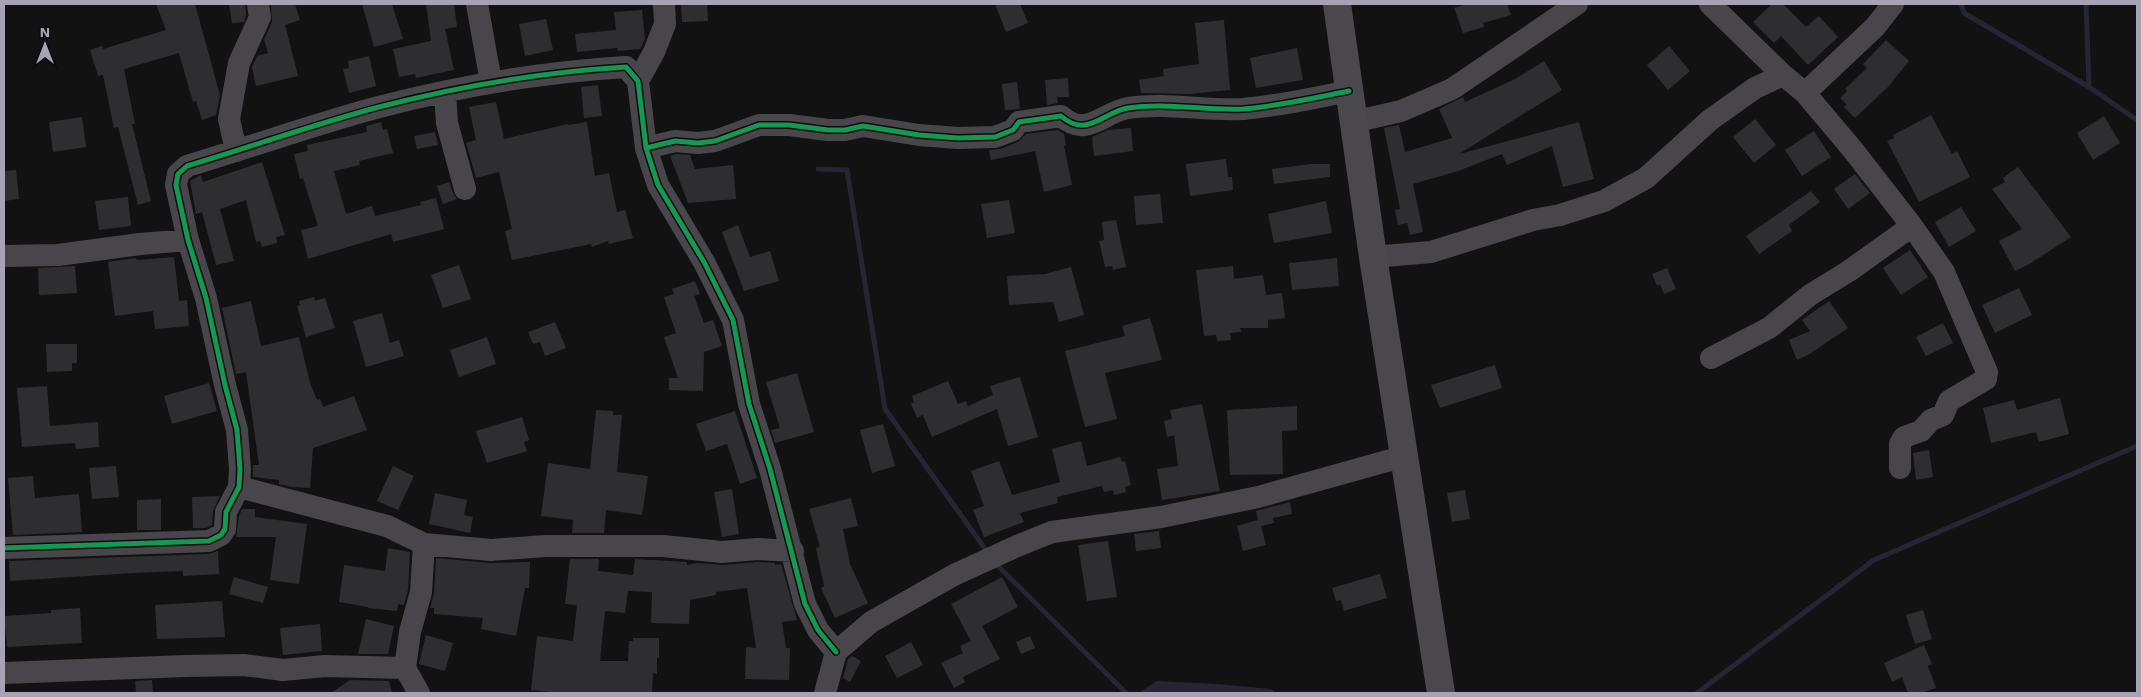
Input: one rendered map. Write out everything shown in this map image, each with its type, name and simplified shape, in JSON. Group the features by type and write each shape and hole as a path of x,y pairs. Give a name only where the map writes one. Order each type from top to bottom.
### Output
{"main road":[{"path":"1337,4 1372,257 1441,693"}],"street":[{"path":"236,151 230,119 239,62 260,17 258,4"},
{"path":"477,4 491,82"},
{"path":"638,81 654,52 665,24 664,4"},
{"path":"1353,122 1401,111 1452,89 1576,4"},
{"path":"1710,4 1783,75 1805,93 1854,150 1912,226 1944,272 1987,372 1986,380 1949,401 1943,415 1931,420 1921,431 1904,437 1900,444 1900,468"},
{"path":"1805,93 1876,27 1893,4"},
{"path":"4,548 209,541 221,535 225,529 226,512 239,487 240,469 237,430 206,298 188,240 176,185 178,174 187,166 380,107 491,82 583,70 626,67 638,81 646,148 658,185 704,262 733,320 749,404 793,551 805,604 818,630 836,652"},
{"path":"1372,257 1431,252 1532,220 1560,215 1604,201 1646,178 1710,120 1755,88 1783,75"},
{"path":"646,148 675,141 698,143 715,141 758,125 789,125 828,130 845,130 863,126 919,135 958,138 995,137 1013,130 1019,122 1061,116 1068,122 1079,125 1094,123 1126,108 1156,106 1242,109 1297,102 1349,91"},
{"path":"445,93 447,123 465,189"},
{"path":"1711,358 1769,328 1810,295 1849,271 1912,226"},
{"path":"4,256 58,256 140,244 188,240"},
{"path":"825,693 836,652 871,622 954,575 1052,532 1161,518 1258,497 1404,456"},
{"path":"239,487 387,526 424,544 491,550 545,546 662,546 722,552 757,549 793,551"},
{"path":"419,693 405,668 410,632 421,592 424,544"},
{"path":"4,673 186,666 244,666 284,670 325,666 405,668"}],"shaded area":[{"path":"1157,681 1271,689 1276,693 1138,693"}],"building":[{"path":"156,4 195,4 220,95 216,115 202,120 196,101 193,102 179,53 124,69 135,124 132,124 151,201 138,205 118,127 114,128 103,75 98,76 90,50 102,46 103,49 166,30"},
{"path":"229,4 245,4 246,15 244,22 232,23"},
{"path":"271,4 295,4 300,20 285,25 298,76 256,86 252,67 257,56 268,53 264,40 272,22"},
{"path":"362,4 392,4 403,39 374,47"},
{"path":"426,4 454,4 457,27 445,29 454,70 416,78 415,74 399,77 393,49 431,41"},
{"path":"681,4 707,4 708,21 682,22"},
{"path":"995,4 1020,4 1028,23 1006,32"},
{"path":"1467,4 1507,4 1511,15 1483,23 1484,27 1463,33 1454,8"},
{"path":"1772,4 1783,4 1806,27 1819,16 1838,37 1808,65 1781,36 1774,43 1753,22"},
{"path":"642,10 645,39 640,49 618,51 617,48 577,52 575,34 616,30 614,12"},
{"path":"546,19 553,50 525,56 519,24"},
{"path":"1224,20 1230,90 1189,94 1141,93 1139,80 1164,76 1163,69 1199,64 1195,23"},
{"path":"1886,40 1909,61 1888,87 1855,118 1844,107 1847,105 1840,98 1847,91 1845,89 1867,68 1863,64"},
{"path":"1669,46 1690,71 1668,90 1647,65"},
{"path":"1297,48 1303,80 1256,88 1250,58"},
{"path":"369,56 376,86 349,93 343,69 349,68 348,61"},
{"path":"1544,61 1562,90 1459,154 1579,122 1594,179 1563,187 1552,146 1507,165 1502,154 1458,171 1413,184 1423,232 1410,235 1407,223 1398,225 1395,210 1400,209 1384,128 1399,125 1405,152 1452,138 1439,109 1463,97 1465,102 1515,79"},
{"path":"1068,78 1069,97 1057,97 1058,103 1047,105 1045,80"},
{"path":"1017,82 1020,109 1005,110 1002,84"},
{"path":"598,85 602,116 584,118 581,87"},
{"path":"496,102 504,139 568,124 587,122 595,176 609,173 617,212 625,210 633,238 609,244 608,241 592,247 591,244 512,260 505,231 512,229 499,172 476,178 466,143 476,140 469,107"},
{"path":"1931,115 1952,154 1957,151 1970,177 1919,202 1887,141 1894,138 1893,135"},
{"path":"2104,116 2120,143 2093,160 2077,133"},
{"path":"82,117 86,147 53,152 49,122"},
{"path":"1755,119 1776,145 1754,163 1733,137"},
{"path":"381,122 383,130 387,129 393,153 359,161 360,165 334,171 346,214 372,206 375,216 421,205 420,202 436,198 444,229 393,242 391,234 308,259 301,230 318,226 303,178 300,179 294,154 308,151 307,145 367,132 366,126"},
{"path":"1131,128 1133,151 1094,156 1092,137 1108,130"},
{"path":"1058,130 1064,134 1066,145 1064,146 1072,185 1044,192 1035,151 991,160 989,150 1000,149 1018,142 1026,134"},
{"path":"1814,131 1831,157 1802,176 1785,150"},
{"path":"435,132 438,145 417,149 414,136"},
{"path":"676,154 690,155 695,169 733,165 736,199 688,203 670,156"},
{"path":"1226,159 1228,177 1232,177 1233,190 1190,196 1186,164"},
{"path":"262,162 285,235 276,237 277,243 262,247 260,241 256,242 246,200 220,209 234,261 216,265 202,212 196,214 190,181 201,175 203,182"},
{"path":"1311,164 1330,164 1330,177 1274,184 1272,169"},
{"path":"2018,167 2071,237 2015,271 1999,241 2022,229 1992,189 2005,182 2003,178"},
{"path":"16,170 19,199 4,201 4,171"},
{"path":"1855,174 1870,193 1848,209 1834,189"},
{"path":"449,182 457,199 443,204 437,186"},
{"path":"1811,191 1820,202 1789,225 1792,231 1759,254 1746,236"},
{"path":"1160,194 1163,223 1136,225 1134,196"},
{"path":"128,197 131,226 99,230 95,201"},
{"path":"1009,200 1015,233 987,238 981,204"},
{"path":"1326,201 1332,233 1274,243 1268,214"},
{"path":"1961,207 1976,231 1949,247 1935,222"},
{"path":"1116,220 1126,267 1113,270 1112,266 1105,267 1099,241 1104,240 1102,222"},
{"path":"738,225 750,257 770,251 779,281 744,291 722,232"},
{"path":"1910,250 1928,277 1901,295 1883,268"},
{"path":"174,257 179,301 187,300 189,326 155,329 153,311 115,316 108,262 136,258 137,260"},
{"path":"1337,258 1339,286 1292,290 1289,263"},
{"path":"459,265 471,299 443,308 431,275"},
{"path":"75,266 77,293 39,295 38,268"},
{"path":"1233,266 1234,279 1263,275 1266,295 1282,293 1285,318 1268,320 1268,328 1240,328 1241,332 1230,333 1231,340 1217,341 1216,335 1204,336 1196,270"},
{"path":"1071,267 1084,315 1059,322 1053,302 1009,305 1007,276 1045,274"},
{"path":"1667,268 1676,289 1664,294 1660,284 1657,286 1652,274"},
{"path":"695,281 700,294 694,296 704,323 713,320 722,346 704,352 703,391 669,390 669,378 678,378 664,337 676,333 664,297 674,294 672,289"},
{"path":"2019,288 2032,315 1995,333 1982,305"},
{"path":"314,297 315,301 325,298 335,328 306,337 297,306 300,305 299,301"},
{"path":"251,301 261,346 299,337 310,383 317,400 320,399 323,407 354,396 367,430 313,448 310,488 291,487 279,484 279,480 253,477 253,465 259,465 246,372 236,374 222,308"},
{"path":"1829,301 1848,328 1808,355 1797,360 1789,340 1810,331 1802,320"},
{"path":"382,313 390,343 399,340 404,356 366,367 353,321"},
{"path":"1150,318 1162,360 1105,373 1117,419 1085,427 1065,351 1125,336 1122,326"},
{"path":"555,322 566,348 545,356 540,342 533,344 528,332"},
{"path":"1943,323 1953,343 1926,356 1916,337"},
{"path":"487,337 496,364 459,377 450,350"},
{"path":"46,344 77,344 77,363 72,363 72,371 47,372"},
{"path":"1495,365 1502,388 1440,408 1431,385"},
{"path":"797,373 814,432 775,443 771,430 780,428 766,382"},
{"path":"1020,377 1038,437 1008,446 997,409 932,437 923,415 917,418 911,404 914,402 912,396 948,381 958,404 966,401 968,406 993,395 990,386"},
{"path":"209,383 217,411 172,424 164,396"},
{"path":"47,386 50,426 98,422 99,447 76,449 75,443 22,447 17,388"},
{"path":"2060,398 2069,434 2039,442 2036,432 1991,443 1983,408 2014,400 2017,410"},
{"path":"1202,404 1220,491 1162,500 1157,469 1178,466 1174,435 1167,437 1164,421 1172,419 1170,410"},
{"path":"1297,406 1297,430 1282,431 1283,474 1230,475 1227,410"},
{"path":"596,410 613,411 613,415 622,415 617,472 648,476 642,515 606,510 604,533 572,533 573,520 541,516 548,463 590,469"},
{"path":"735,411 757,478 740,484 727,444 706,451 696,424"},
{"path":"522,417 529,440 524,442 527,451 487,463 476,431"},
{"path":"883,424 895,466 872,473 860,430"},
{"path":"1081,441 1087,466 1120,457 1122,462 1125,461 1131,485 1125,487 1126,492 1114,495 1113,490 1104,492 1102,486 1057,497 1058,503 1020,513 1024,522 984,537 973,510 984,506 971,471 999,461 1012,495 1060,482 1052,449"},
{"path":"1929,450 1933,477 1916,480 1913,453"},
{"path":"116,466 119,497 92,499 89,468"},
{"path":"393,466 414,476 398,510 377,501"},
{"path":"33,476 35,498 79,494 82,532 13,535 8,478"},
{"path":"732,489 739,534 722,537 714,492"},
{"path":"1465,490 1470,519 1452,522 1447,493"},
{"path":"435,493 467,500 464,515 473,517 470,533 429,524"},
{"path":"220,496 213,511 212,525 206,528 193,528 192,497"},
{"path":"851,498 858,526 843,529 850,564 868,603 835,618 821,588 824,586 816,548 820,547 809,509"},
{"path":"161,499 161,530 137,530 137,500"},
{"path":"1290,502 1292,514 1273,518 1274,523 1261,526 1266,545 1243,551 1237,526 1258,520 1256,511"},
{"path":"242,509 255,509 255,517 307,524 299,584 270,580 276,537 236,537"},
{"path":"1159,531 1161,548 1136,551 1134,534"},
{"path":"1108,541 1117,597 1087,601 1078,545"},
{"path":"388,548 410,552 408,590 404,605 398,604 397,611 339,602 344,565 385,571"},
{"path":"218,551 219,574 183,576 183,571 10,581 9,561 209,554"},
{"path":"436,558 490,563 530,562 529,588 525,588 516,636 481,629 483,618 434,614 434,608 430,608 434,593"},
{"path":"570,559 599,559 598,571 633,575 635,559 687,562 687,565 697,563 723,565 757,562 781,564 797,620 782,622 786,648 790,648 789,680 745,679 746,647 756,648 747,588 716,592 716,595 690,600 689,624 651,623 652,592 628,591 625,613 605,611 600,661 628,661 629,641 633,641 633,638 659,638 657,674 653,673 652,693 559,693 531,690 537,636 573,641 577,605 565,604"},
{"path":"1380,574 1387,598 1344,611 1341,600 1336,601 1332,588"},
{"path":"234,577 268,587 263,603 229,594"},
{"path":"1002,577 1018,607 982,626 1000,659 963,677 965,682 954,688 941,663 963,653 960,646 971,641 951,604"},
{"path":"222,601 225,637 157,639 155,605"},
{"path":"80,608 82,643 7,647 4,616 51,613 51,610"},
{"path":"1923,610 1932,639 1915,644 1906,615"},
{"path":"366,619 394,626 388,654 358,654"},
{"path":"320,624 322,651 283,655 280,628"},
{"path":"426,635 453,643 445,671 419,664"},
{"path":"1030,636 1035,648 1021,654 1016,642"},
{"path":"911,642 923,665 897,678 885,656"},
{"path":"1924,645 1932,664 1928,666 1936,688 1921,693 1908,693 1902,677 1892,682 1884,663"},
{"path":"852,656 861,661 850,682 843,678 848,659"},
{"path":"152,680 153,693 136,693 135,681"},
{"path":"350,680 389,681 392,693 331,693"}],"waterway":[{"path":"1961,4 1964,13 2089,87"},
{"path":"2086,4 2089,87 2137,120"},
{"path":"818,169 847,170 885,409 988,553"},
{"path":"1697,693 1874,560 2137,446"},
{"path":"994,562 1126,693"}],"cycle path":[{"path":"4,548 209,541 221,535 225,529 226,512 239,487 240,469 237,430 206,298 188,240 176,185 178,174 187,166 409,99 533,76 626,67 638,81 646,148 658,185 704,262 733,320 749,404 770,469 805,604 818,630 836,652"},
{"path":"646,148 675,141 698,143 715,141 759,125 789,125 828,130 845,130 863,126 919,135 958,138 995,137 1013,130 1019,122 1061,116 1070,122 1087,125 1119,110 1142,106 1243,109 1283,104 1349,91"}]}
